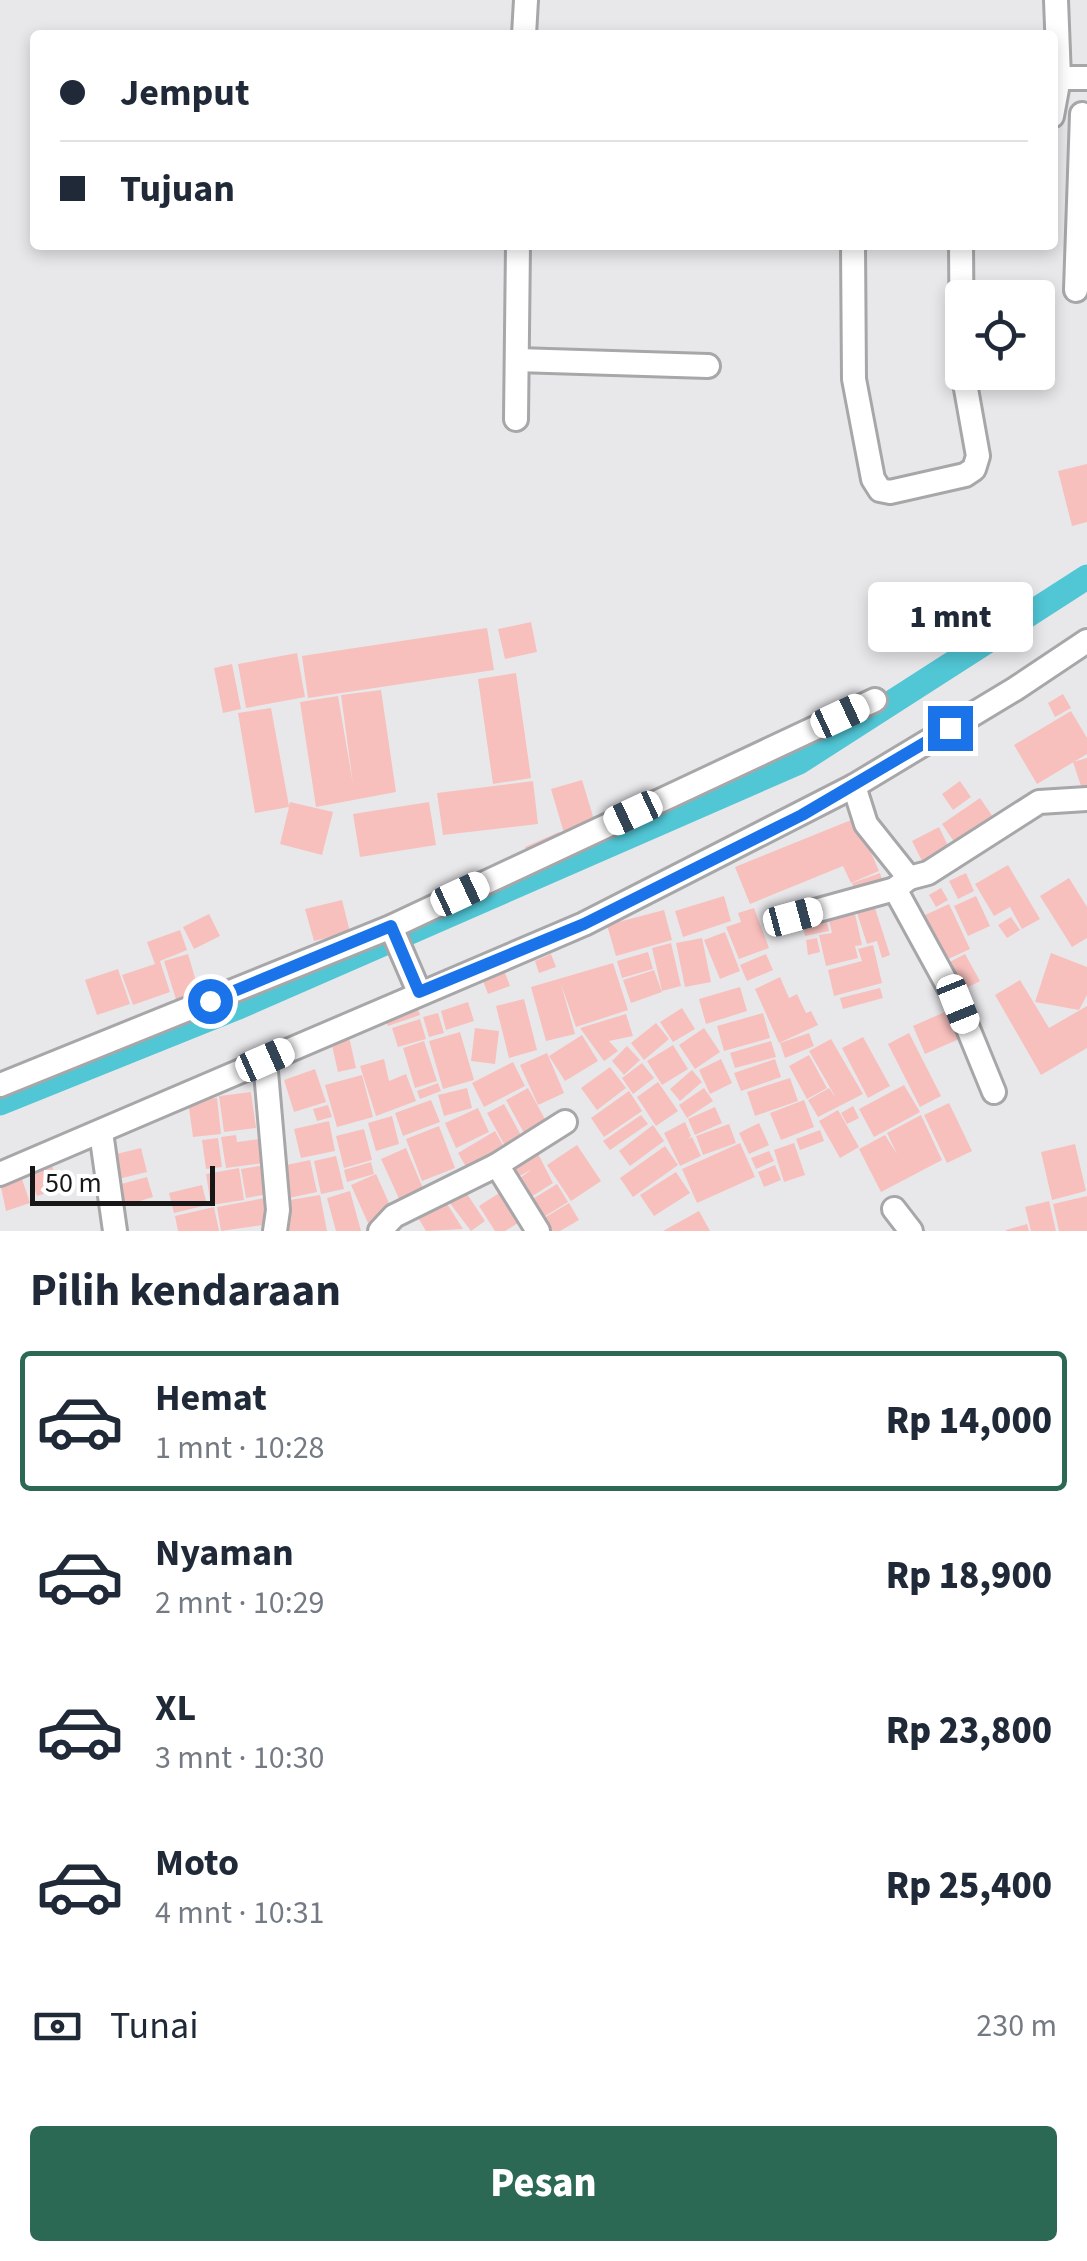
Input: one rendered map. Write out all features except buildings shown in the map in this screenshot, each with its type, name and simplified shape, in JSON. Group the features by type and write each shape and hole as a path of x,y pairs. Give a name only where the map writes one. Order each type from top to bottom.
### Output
{"street":[{"path":"524,30 526,0"},
{"path":"1056,0 1057,30"},
{"path":"1058,52 1058,86"},
{"path":"1059,78 1087,78"},
{"path":"1058,116 1084,114 1076,290"},
{"path":"516,419 518,250"},
{"path":"853,250 854,379 873,479 880,490 890,492 965,475 974,469 978,456 966,390"},
{"path":"961,250 962,280"},
{"path":"517,360 708,366"},
{"path":"0,1174 265,1060 416,986 584,924 854,786 1087,641"},
{"path":"0,1085 392,929 874,700"},
{"path":"854,786 866,824 902,884 994,1092"},
{"path":"793,917 928,873 1039,802 1087,799"},
{"path":"392,929 416,986"},
{"path":"265,1060 278,1210 275,1231"},
{"path":"380,1231 394,1216 497,1165 565,1122"},
{"path":"101,1132 115,1231"},
{"path":"497,1165 538,1231"},
{"path":"894,1209 911,1231"}],"waterway":[{"path":"0,1103 236,1008 799,762 1087,577"}],"route":[{"path":"210,1001 391,926 419,992 584,924 802,815 950,728"}]}
